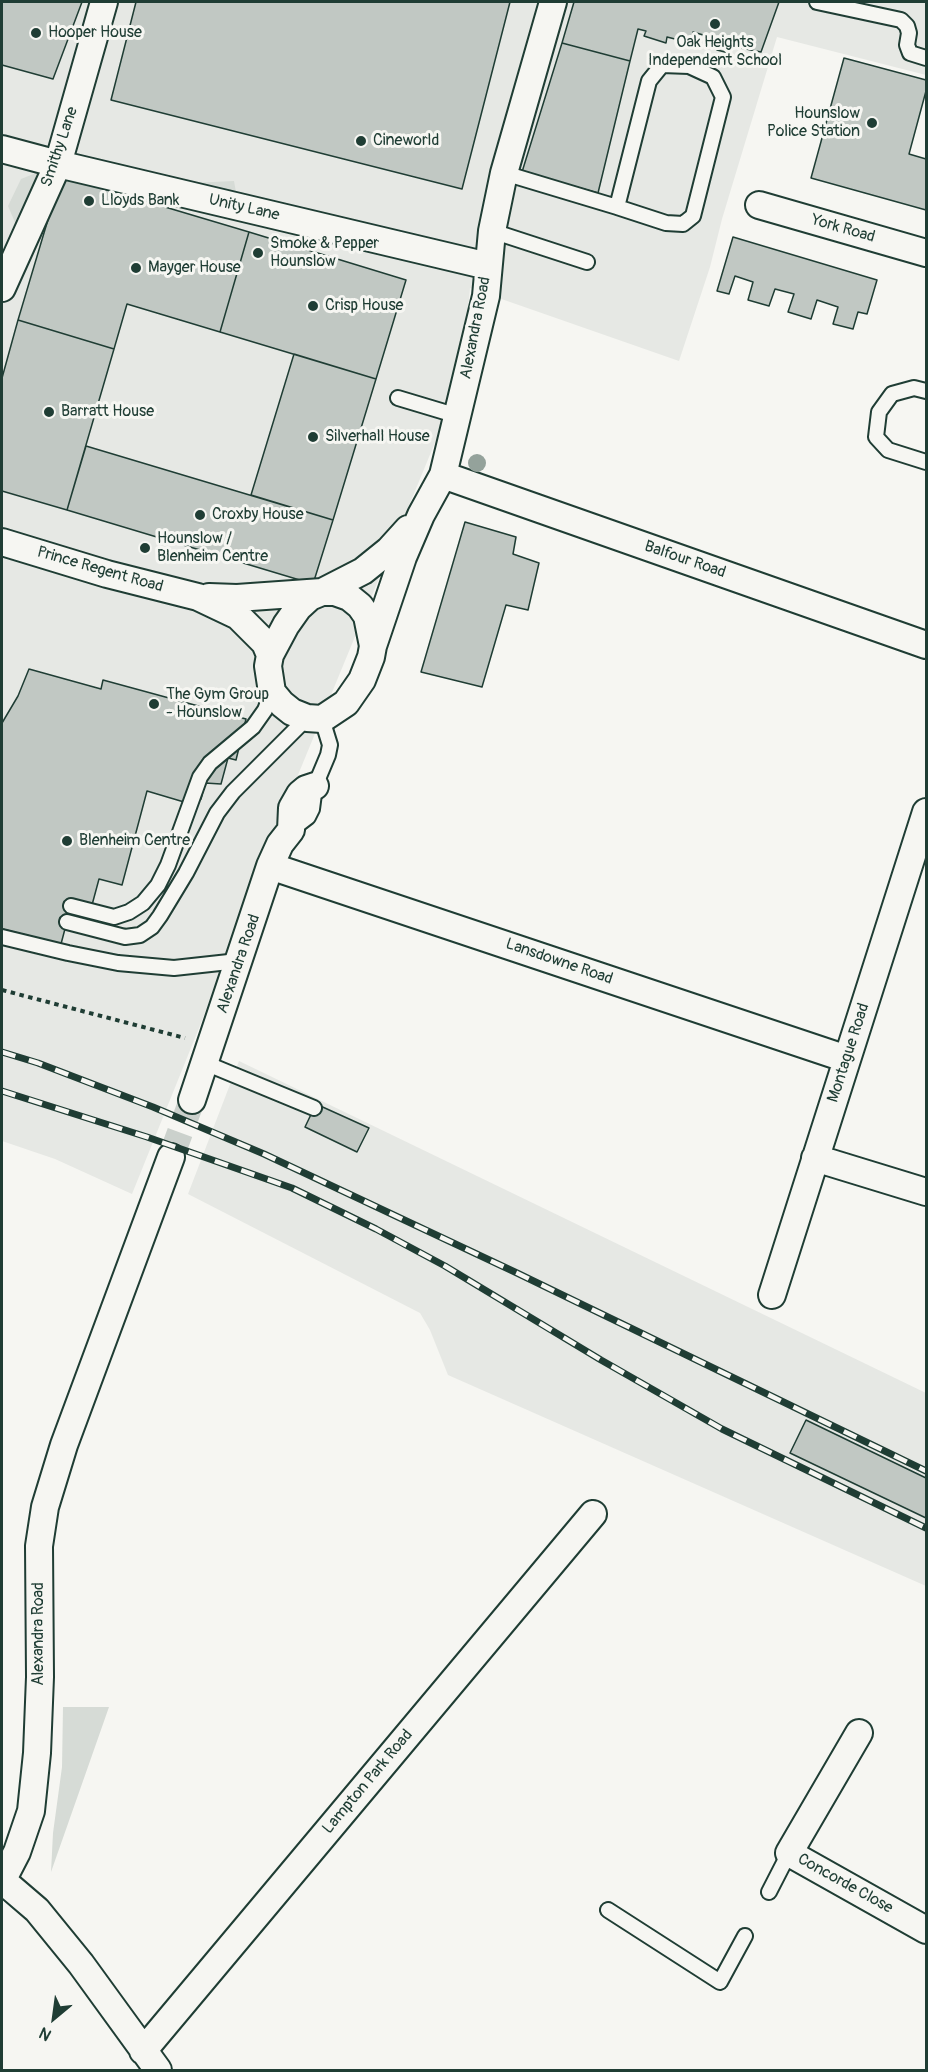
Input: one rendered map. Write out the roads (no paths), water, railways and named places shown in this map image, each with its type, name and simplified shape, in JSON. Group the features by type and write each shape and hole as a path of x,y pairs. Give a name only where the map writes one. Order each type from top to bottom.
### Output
{"street":[{"name":"Smithy Lane","path":"2,288 58,164 104,2"},
{"name":"Alexandra Road","path":"373,646 403,557 421,515 443,475 486,296 492,231 504,173 553,2"},
{"name":"Unity Lane","path":"2,149 488,266"},
{"name":"York Road","path":"759,205 927,253"},
{"name":"Balfour Road","path":"443,475 927,645"},
{"name":"Prince Regent Road","path":"198,597 237,598 322,592 363,572 389,550 421,515"},
{"name":"Prince Regent Road","path":"2,542 106,574 198,597 238,616 265,643 270,655"},
{"path":"322,592 335,592 348,597 360,606 367,616 373,646 368,667 354,694 346,703 314,718 292,712 282,704 272,692 268,678 270,655 286,625 298,608 310,597 322,592"},
{"name":"Alexandra Road","path":"192,1100 270,866 280,844 291,830 292,808 300,794 315,786"},
{"name":"Montague Road","path":"772,1295 927,813"},
{"name":"Lansdowne Road","path":"270,866 847,1059"},
{"name":"Alexandra Road","path":"151,2061 81,1964 37,1910 2,1881 17,1852 31,1811 37,1753 40,1677 39,1546 45,1507 64,1445 171,1157"},
{"path":"815,1158 927,1192"},
{"name":"Lampton Park Road","path":"151,2061 593,1514"},
{"name":"Concorde Close","path":"859,1733 789,1853 927,1930"}],"lane":[{"path":"817,2 901,20 907,26 909,33 907,45 910,53 927,58"},
{"path":"504,173 666,223 683,224 693,216 723,97 713,77 689,66 662,65 649,81 617,207"},
{"path":"492,231 587,262"},
{"path":"927,392 914,388 892,394 879,412 876,437 888,450 927,462"},
{"path":"398,398 458,416"},
{"path":"71,906 114,917 129,912 143,903 158,885 168,865 200,777 210,763 253,728 265,710 272,692"},
{"path":"67,922 125,937 140,935 152,927 186,873 218,813 233,792 314,718 330,745 324,769 315,786"},
{"path":"2,937 118,963 174,968 238,961"},
{"path":"208,1054 314,1108"},
{"path":"769,1892 789,1853"},
{"path":"608,1910 720,1982 745,1936"}],"tunnel":[{"path":"171,1157 192,1100"}],"railway":[{"path":"2,1052 38,1063 153,1107 264,1154 517,1273 926,1471"},
{"path":"2,1091 147,1137 292,1188 445,1266 601,1360 722,1429 926,1528"}],"place":[{"name":"Oak Heights Independent School","path":"715,24"},
{"name":"Hooper House","path":"36,33"},
{"name":"Hounslow Police Station","path":"872,123"},
{"name":"Cineworld","path":"361,141"},
{"name":"Lloyds Bank","path":"89,201"},
{"name":"Smoke & Pepper Hounslow","path":"258,253"},
{"name":"Mayger House","path":"136,268"},
{"name":"Crisp House","path":"313,306"},
{"name":"Barratt House","path":"49,412"},
{"name":"Silverhall House","path":"313,437"},
{"name":"Croxby House","path":"200,515"},
{"name":"Hounslow / Blenheim Centre","path":"145,548"},
{"name":"The Gym Group - Hounslow","path":"154,704"},
{"name":"Blenheim Centre","path":"67,841"}]}
